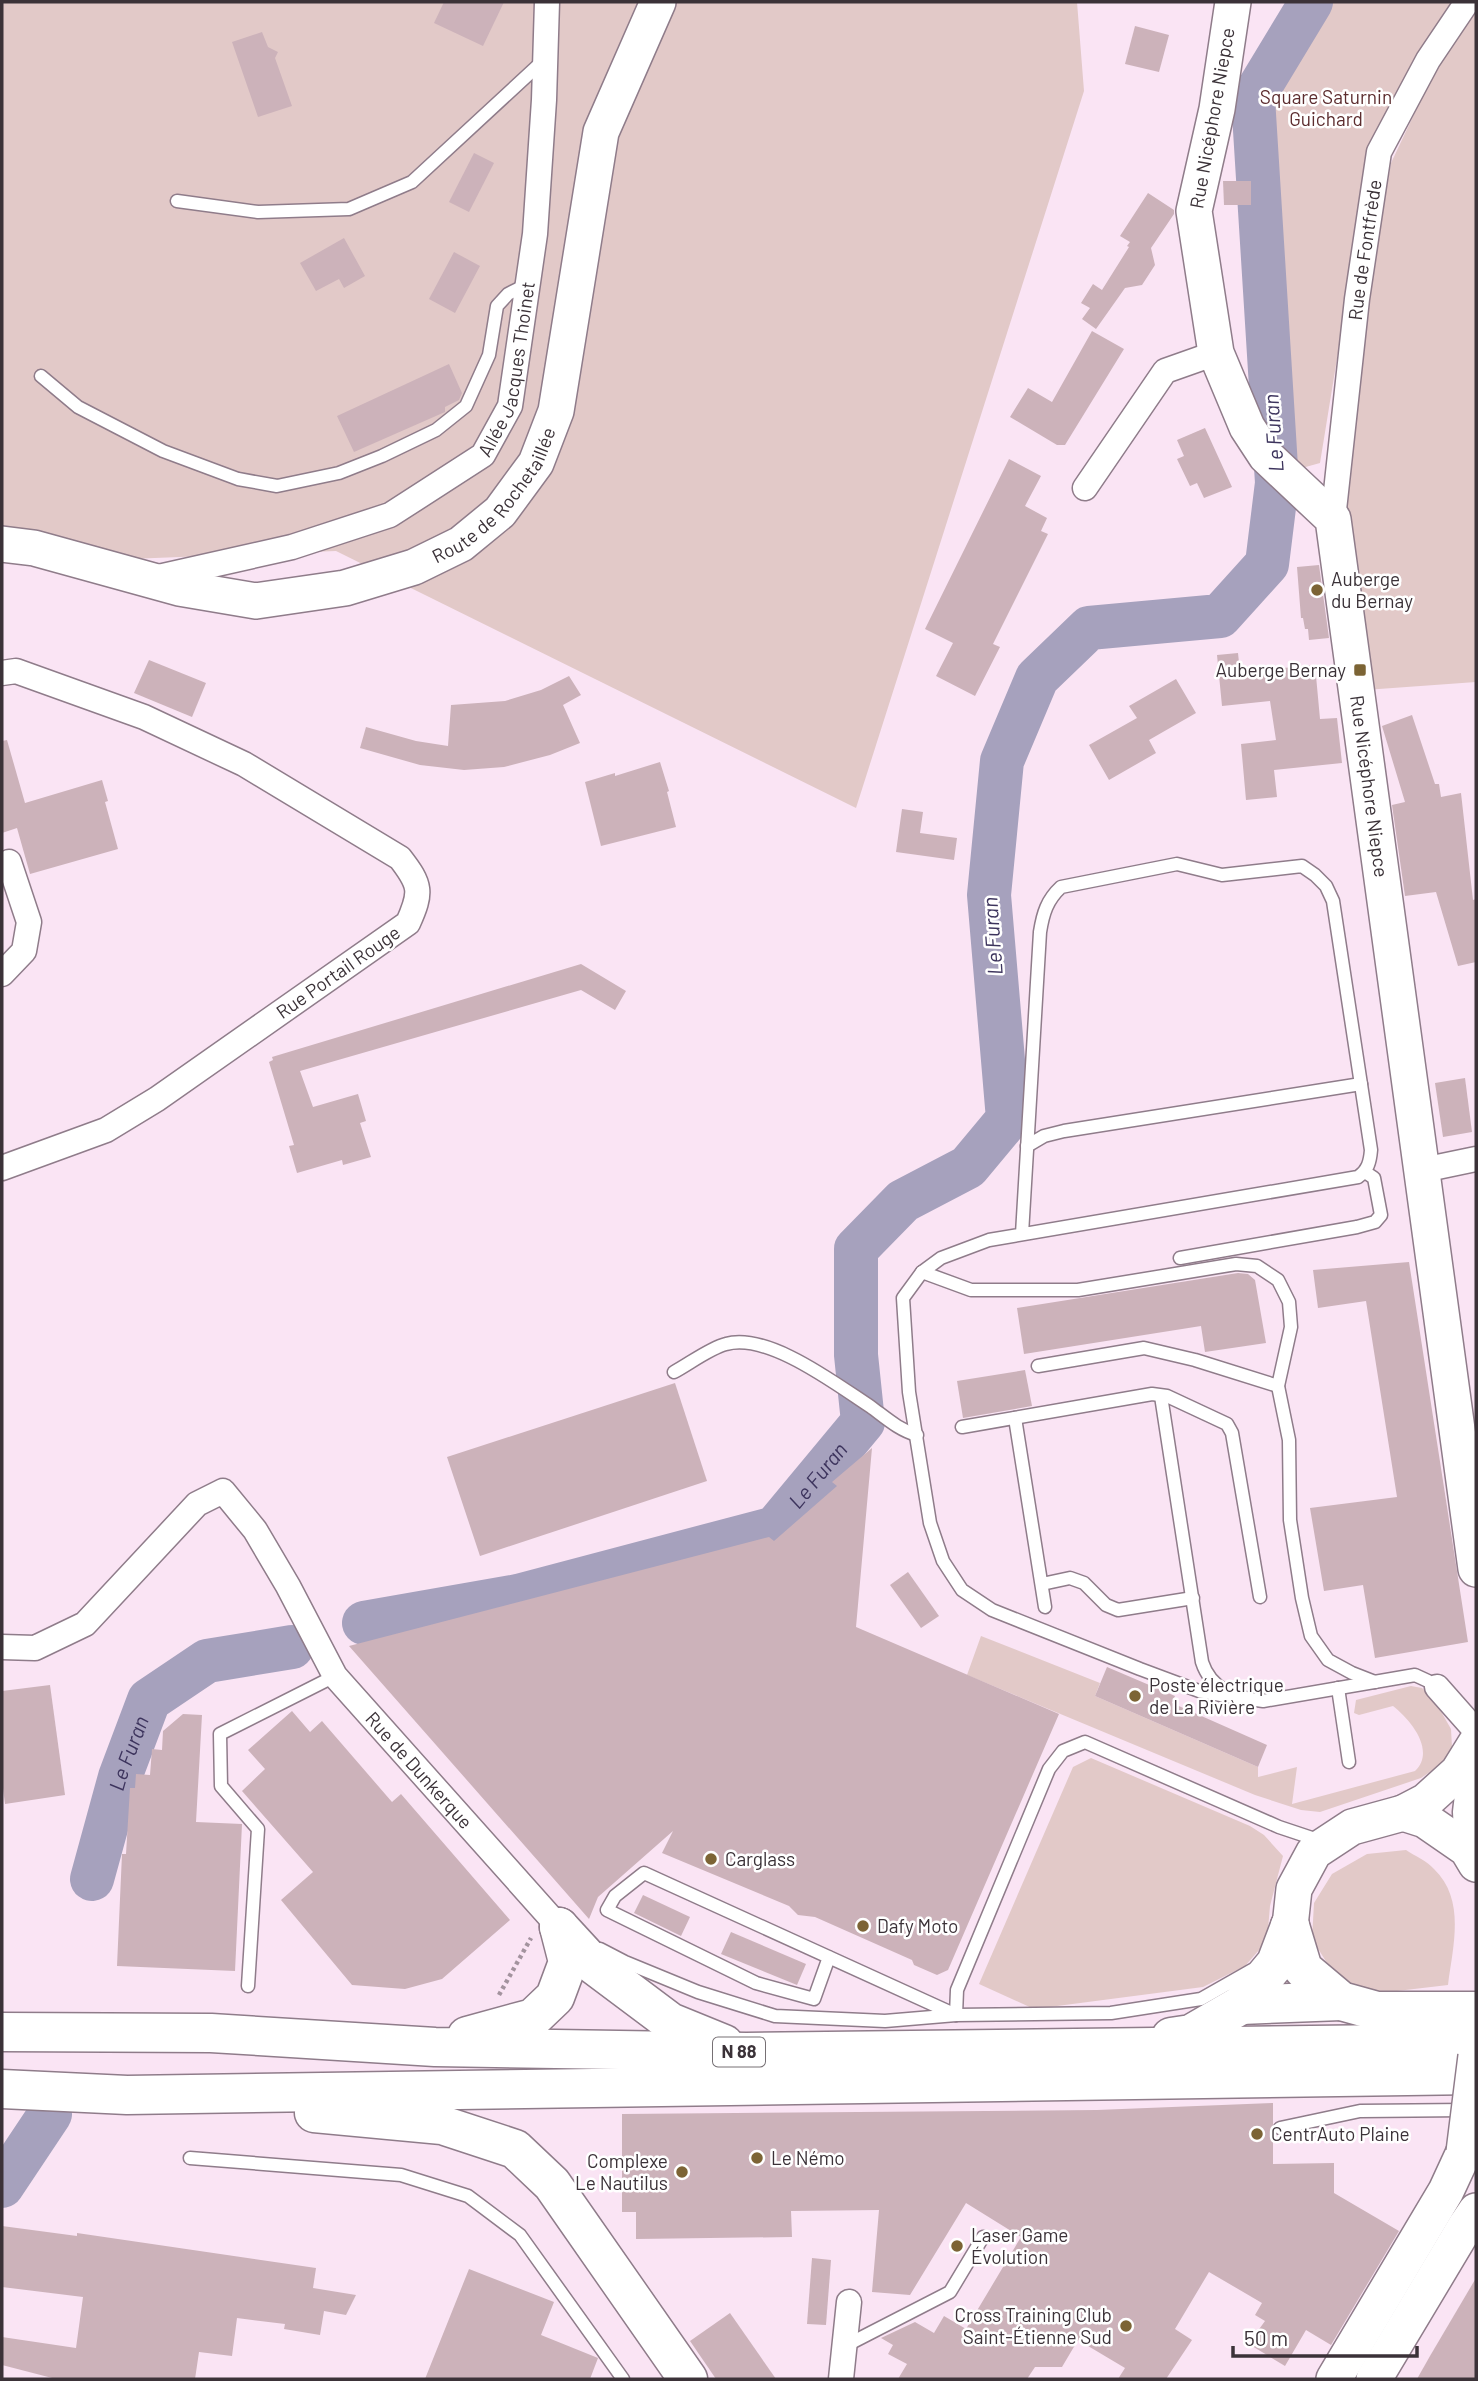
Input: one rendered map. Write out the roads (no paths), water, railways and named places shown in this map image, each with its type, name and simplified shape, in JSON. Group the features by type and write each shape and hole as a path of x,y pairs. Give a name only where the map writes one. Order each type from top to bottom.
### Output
{"highway":[{"path":"435,2048 488,2029 533,2018 555,1997 568,1962 552,1919"},
{"path":"552,1919 594,1965 670,2022 746,2052"},
{"path":"1271,1947 1303,1969 1341,2001"},
{"path":"1106,2046 1191,2034 1241,2005 1276,1963 1271,1947"},
{"path":"1241,2005 1341,2001 1377,2011 1476,2011"},
{"name":"N 88","path":"2,2032 211,2033 435,2048 746,2052 1476,2043"},
{"name":"N 88","path":"2,2089 127,2095 1476,2075"},
{"path":"127,2095 442,2125 515,2149 552,2184 688,2379"}],"street":[{"name":"Allée Jacques Thoinet","path":"146,580 292,547 390,516 482,455 510,406 528,284 535,234 547,2"},
{"name":"Route de Rochetaillée","path":"2,544 34,548 146,580 256,601 345,588 414,567 461,544 500,512 536,463 556,411 601,132 658,2"},
{"name":"Rue Nicéphore Niepce","path":"1233,2 1217,109 1194,211 1216,353 1247,427 1266,456 1333,520 1476,1569"},
{"name":"Rue de Fontfrède","path":"1333,520 1357,299 1379,152 1428,60 1467,2"},
{"path":"1085,488 1165,371 1216,353"},
{"name":"Rue Portail Rouge","path":"2,673 16,671 144,717 244,764 400,858 415,877 418,902 408,923 158,1100 106,1129 2,1168"},
{"path":"2,974 24,951 29,922 9,862"},
{"path":"1423,1170 1476,1159"},
{"name":"Rue de Dunkerque","path":"2,1647 35,1647 85,1624 197,1504 223,1491 255,1530 335,1676 552,1919"},
{"path":"1437,1687 1475,1741 1465,1812 1472,1856"},
{"path":"1271,1947 1294,1889 1314,1852 1352,1827 1403,1813 1426,1801 1458,1772 1475,1741"},
{"path":"1403,1813 1425,1820 1472,1856"},
{"path":"1335,2379 1446,2191 1464,2152 1476,2056"},
{"path":"1374,2379 1476,2211"},
{"path":"841,2379 849,2302"}],"lane":[{"path":"177,201 258,212 349,209 412,182 545,60"},
{"path":"41,376 78,407 163,451 238,479 277,486 339,473 436,430 466,405 489,355 497,306 508,294 528,284"},
{"path":"1022,1234 1040,932 1044,911 1051,896 1061,887 1177,864 1222,875 1302,866 1315,875 1326,886 1333,901 1371,1150 1370,1163 1365,1172 1358,1177 989,1240 941,1258 922,1272 903,1298 909,1392 930,1524 943,1561 962,1590 992,1610 1199,1691 1243,1699 1263,1701 1415,1675 1437,1687"},
{"path":"1027,1146 1044,1136 1064,1131 1361,1084"},
{"path":"1180,1258 1375,1222 1381,1215 1374,1178 1365,1172"},
{"path":"922,1272 971,1290 1078,1290 1236,1264 1257,1266 1278,1280 1289,1302 1291,1327 1278,1386 1290,1440 1290,1520 1311,1636 1328,1660 1376,1682"},
{"path":"674,1372 727,1344 754,1343 772,1347 844,1389 902,1431 916,1435"},
{"path":"1038,1366 1144,1348 1195,1360 1278,1386"},
{"path":"962,1427 1152,1394 1167,1396 1227,1424 1232,1433 1261,1597"},
{"path":"1161,1395 1205,1670 1210,1680 1243,1699"},
{"path":"1015,1418 1045,1607"},
{"path":"1042,1584 1070,1578 1084,1583 1106,1605 1118,1610 1193,1598"},
{"path":"248,1986 258,1829 221,1786 220,1734 335,1676"},
{"path":"1338,1688 1349,1762"},
{"path":"830,1957 814,1999 756,1983 607,1910 615,1896 644,1873 830,1957 956,2015 957,1990 1049,1769 1063,1751 1085,1742 1279,1827 1328,1843"},
{"name":"Rue de Dunkerque","path":"552,1919 637,1967 698,1992 775,2016 885,2021 956,2015 1111,2012 1201,1999 1250,1972 1271,1947"},
{"path":"1280,2127 1360,2111 1476,2111"},
{"path":"190,2158 401,2175 468,2196 520,2235 623,2379"},
{"path":"845,2346 950,2292 983,2237"}],"waterway":[{"name":"Le Furan","path":"364,1623 518,1596 775,1528 863,1422 856,1355 856,1249 903,1201 968,1167 1008,1119 989,895 1002,761 1037,678 1089,628 1220,616 1267,564 1277,483 1253,98 1311,2"},
{"name":"Le Furan","path":"92,1879 120,1777 149,1700 207,1661 292,1647"},
{"name":"Le Furan","path":"2,2186 50,2114"}],"place":[{"name":"Auberge du Bernay","path":"1317,590"},
{"name":"Auberge Bernay","path":"1360,670"},
{"name":"Poste électrique de La Rivière","path":"1135,1696"},
{"name":"Carglass","path":"711,1859"},
{"name":"Dafy Moto","path":"863,1926"},
{"name":"CentrAuto Plaine","path":"1257,2134"},
{"name":"Le Némo","path":"757,2158"},
{"name":"Complexe Le Nautilus","path":"682,2172"},
{"name":"Laser Game Évolution","path":"957,2246"},
{"name":"Cross Training Club Saint-Étienne Sud","path":"1126,2326"}],"park label":[{"name":"Square Saturnin Guichard","path":"1326,108"}]}
